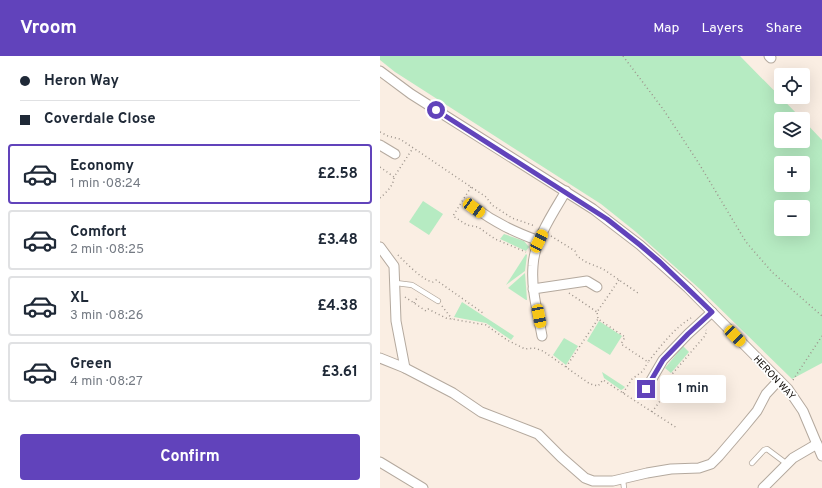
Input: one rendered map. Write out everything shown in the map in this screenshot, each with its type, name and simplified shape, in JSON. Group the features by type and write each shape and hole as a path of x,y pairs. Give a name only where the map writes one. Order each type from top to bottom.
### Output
{"street":[{"name":"HERON WAY","path":"380,71 410,94 566,191 607,219 640,245 675,276 788,389 803,411 822,456"},
{"path":"380,145 395,154"},
{"path":"542,336 533,289 532,265 539,241 566,191"},
{"path":"474,208 511,230 539,241"},
{"path":"380,247 394,266 396,283 396,321 405,368"},
{"path":"533,289 587,281 597,287"},
{"path":"646,389 663,360 702,320 712,312"},
{"path":"380,358 405,368 453,393 481,412 538,434 570,465 586,478 593,481 623,484 647,473 671,469 699,468 711,464 757,411 766,394 779,380"},
{"path":"763,488 793,458 817,444"},
{"path":"380,462 423,488"}],"lane":[{"path":"396,283 412,285 438,301"},
{"path":"752,463 764,450 767,449 787,464"}],"path":[{"path":"623,56 663,109 685,142 746,242 772,272 822,316"},
{"path":"380,132 400,139 486,197 492,206 512,218 544,231 575,251 577,256 586,262 603,270 638,293"},
{"path":"380,198 394,182 394,177 413,148"},
{"path":"380,167 394,177"},
{"path":"471,187 453,216 467,225 478,227 495,239 535,256"},
{"path":"397,254 428,281 433,282 436,280 483,313"},
{"path":"566,367 598,319 597,312 619,280"},
{"path":"407,284 408,289 403,296 426,311 428,309 446,318 486,325 507,340 525,350 534,348 543,351 590,384 598,386 603,380 677,428"},
{"path":"564,284 566,291 597,312"},
{"path":"438,301 452,319"},
{"path":"622,393 632,379 643,370 664,342 680,325 695,315 702,320 707,331 704,337 669,379 665,385 660,401 652,412"},
{"path":"598,319 626,337 621,344 648,362"},
{"path":"788,389 822,336"}],"green space":[{"path":"380,56 740,56 774,91 774,104 787,104 795,112 774,112 774,148 810,148 810,127 822,140 822,363 792,379 702,291 636,232 601,204 395,72 380,60"},
{"path":"423,201 443,214 429,235 409,222"},
{"path":"504,234 524,241 529,247 526,251 500,239"},
{"path":"526,254 525,271 506,285"},
{"path":"525,273 527,300 508,288"},
{"path":"462,302 514,336 511,340 486,323 454,317"},
{"path":"599,321 622,336 610,355 587,341"},
{"path":"564,338 578,346 566,365 553,355"},
{"path":"683,346 689,352 671,373 665,368"},
{"path":"602,372 625,387 621,390 604,378"}],"route":[{"path":"436,110 566,191 607,219 660,262 712,312 702,320 663,360 646,389"}]}
